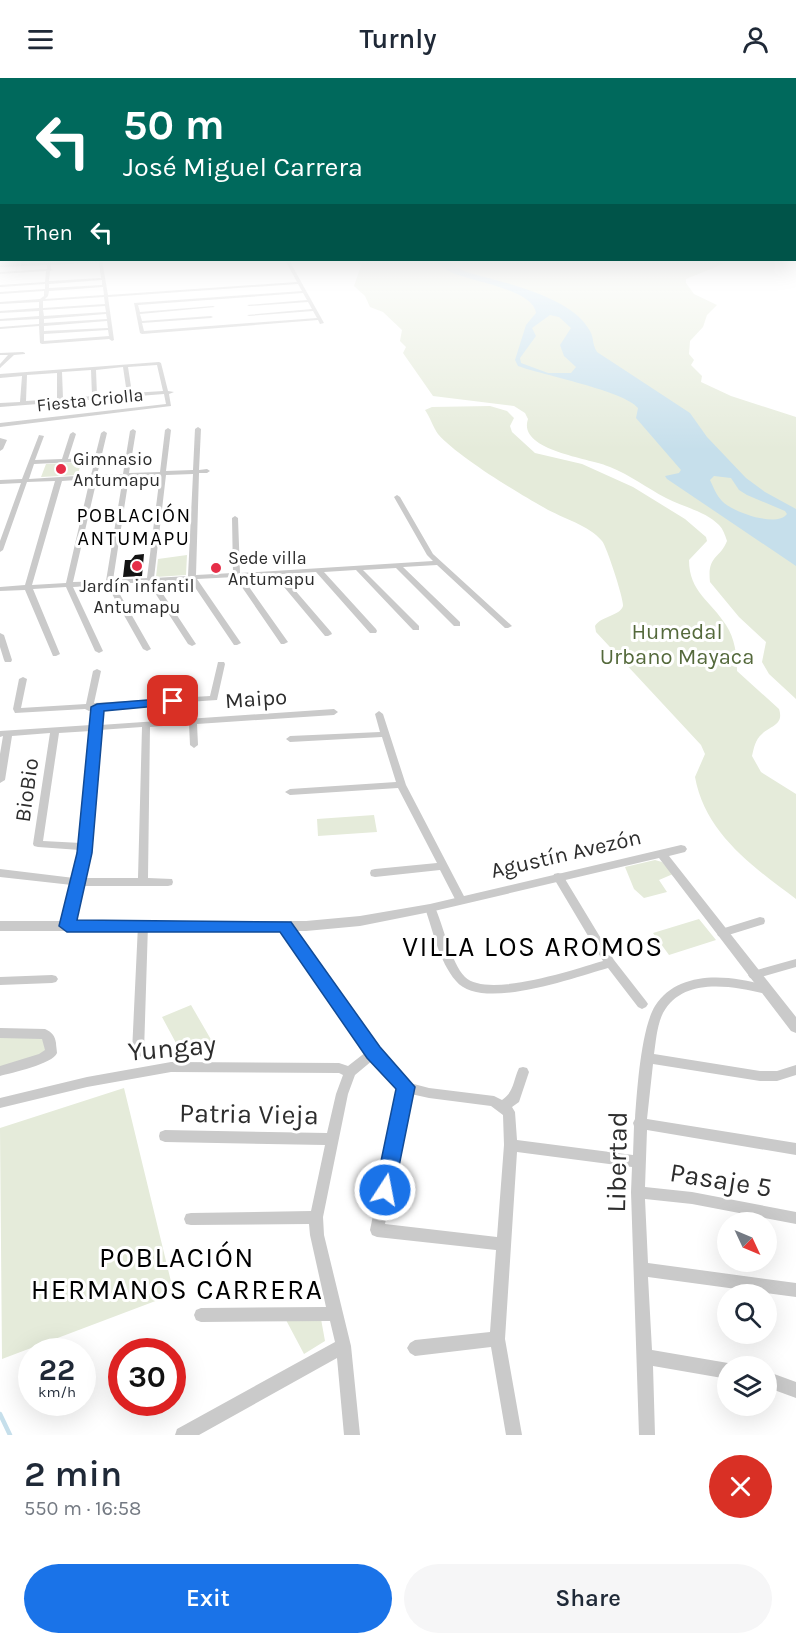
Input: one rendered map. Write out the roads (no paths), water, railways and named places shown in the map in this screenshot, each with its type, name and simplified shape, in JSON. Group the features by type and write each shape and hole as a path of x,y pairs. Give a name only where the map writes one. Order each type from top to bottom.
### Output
{"street":[{"path":"0,328 64,323"},
{"path":"41,325 42,343 112,338 109,323"},
{"path":"140,323 141,333 279,323"},
{"path":"42,333 110,328"},
{"path":"0,354 23,353"},
{"path":"0,367 12,354"},
{"path":"0,376 159,363 168,393 2,405 2,425"},
{"path":"125,366 130,396"},
{"path":"93,369 95,398"},
{"path":"59,371 60,401"},
{"path":"23,404 25,374"},
{"name":"Fiesta Criolla","path":"2,425 166,406 169,405 168,393"},
{"path":"76,416 78,399"},
{"path":"40,420 43,402"},
{"path":"198,429 192,577 237,643"},
{"path":"168,430 150,580 192,644"},
{"path":"133,431 128,476 109,582 147,649"},
{"path":"99,651 69,585 92,477 104,433"},
{"path":"64,461 73,434"},
{"path":"0,550 41,436"},
{"path":"0,449 2,440"},
{"path":"31,462 97,459"},
{"path":"0,482 207,471"},
{"path":"56,654 28,587 59,479"},
{"path":"398,497 430,555 508,627"},
{"path":"235,518 237,575 284,642"},
{"path":"0,589 439,563"},
{"path":"398,566 457,624"},
{"path":"358,568 416,628"},
{"path":"319,571 373,631"},
{"path":"276,573 328,634"},
{"path":"0,634 8,660"},
{"path":"24,679 18,711 93,708 214,698 221,664"},
{"path":"67,926 86,848 97,671"},
{"name":"Maipo","path":"4,734 334,712"},
{"path":"378,714 401,785 461,900"},
{"path":"193,721 194,745"},
{"path":"143,882 146,724"},
{"name":"BioBio","path":"55,730 38,844 86,848"},
{"path":"0,780 4,734"},
{"path":"290,739 383,734"},
{"path":"290,792 401,785"},
{"name":"Agustín Avezón","path":"0,926 285,926 360,921 430,908 681,849"},
{"path":"661,853 796,1027"},
{"path":"375,873 444,866"},
{"path":"0,873 78,882 168,882"},
{"path":"558,877 610,963 642,1004"},
{"path":"430,908 459,978 476,990 506,990 610,963"},
{"path":"722,933 760,921"},
{"path":"138,1052 143,925"},
{"path":"285,926 373,1053 406,1087 429,1093 494,1101 503,1106 511,1119 497,1339 514,1435"},
{"path":"754,975 796,963"},
{"path":"0,981 52,979"},
{"name":"Libertad","path":"647,1435 646,1357 637,1162 639,1123 655,1019 661,1005 679,990 703,982 728,982 766,990"},
{"path":"0,1033 45,1034 49,1038 51,1052 43,1058 0,1071"},
{"path":"352,1435 343,1346 319,1245 316,1217 332,1140 350,1072 373,1053"},
{"path":"648,1058 760,1076 777,1076 796,1070"},
{"name":"Yungay","path":"0,1103 87,1082 171,1067 339,1068 350,1072"},
{"path":"503,1106 515,1098 523,1072"},
{"path":"406,1087 377,1230 502,1244"},
{"path":"639,1123 796,1149"},
{"name":"Patria Vieja","path":"165,1136 332,1140"},
{"path":"511,1145 637,1162"},
{"name":"Pasaje 5","path":"638,1192 692,1198 796,1218"},
{"path":"191,1219 316,1217"},
{"path":"642,1269 796,1290"},
{"path":"201,1315 336,1314"},
{"path":"416,1348 497,1339"},
{"path":"183,1435 343,1346"},
{"path":"646,1357 717,1369"},
{"path":"777,1383 796,1390"}],"water":[{"path":"538,323 532,328 536,336 520,358 521,363 548,373 571,373 576,367 564,356 560,345 571,328 566,323 584,323 590,331 597,352 690,413 707,437 746,478 765,492 796,509 796,566 667,479 665,476 679,473 681,470 636,418 638,408 630,402 601,390 518,366 515,360 526,325","holes":["714,476 731,478 739,490 787,514 782,518 765,519 744,514 727,505 718,496 710,480"]}],"waterway":[{"path":"0,1414 10,1435"}],"place":[{"name":"Gimnasio Antumapu","path":"61,469"},
{"name":"Jardín infantil Antumapu","path":"137,566"},
{"name":"Sede villa Antumapu","path":"216,568"}],"district":[{"name":"POBLACIÓN ANTUMAPU","path":"134,526"},
{"name":"VILLA LOS AROMOS","path":"533,946"},
{"name":"POBLACIÓN HERMANOS CARRERA","path":"177,1273"}],"park label":[{"name":"Humedal Urbano Mayaca","path":"677,644"}]}
